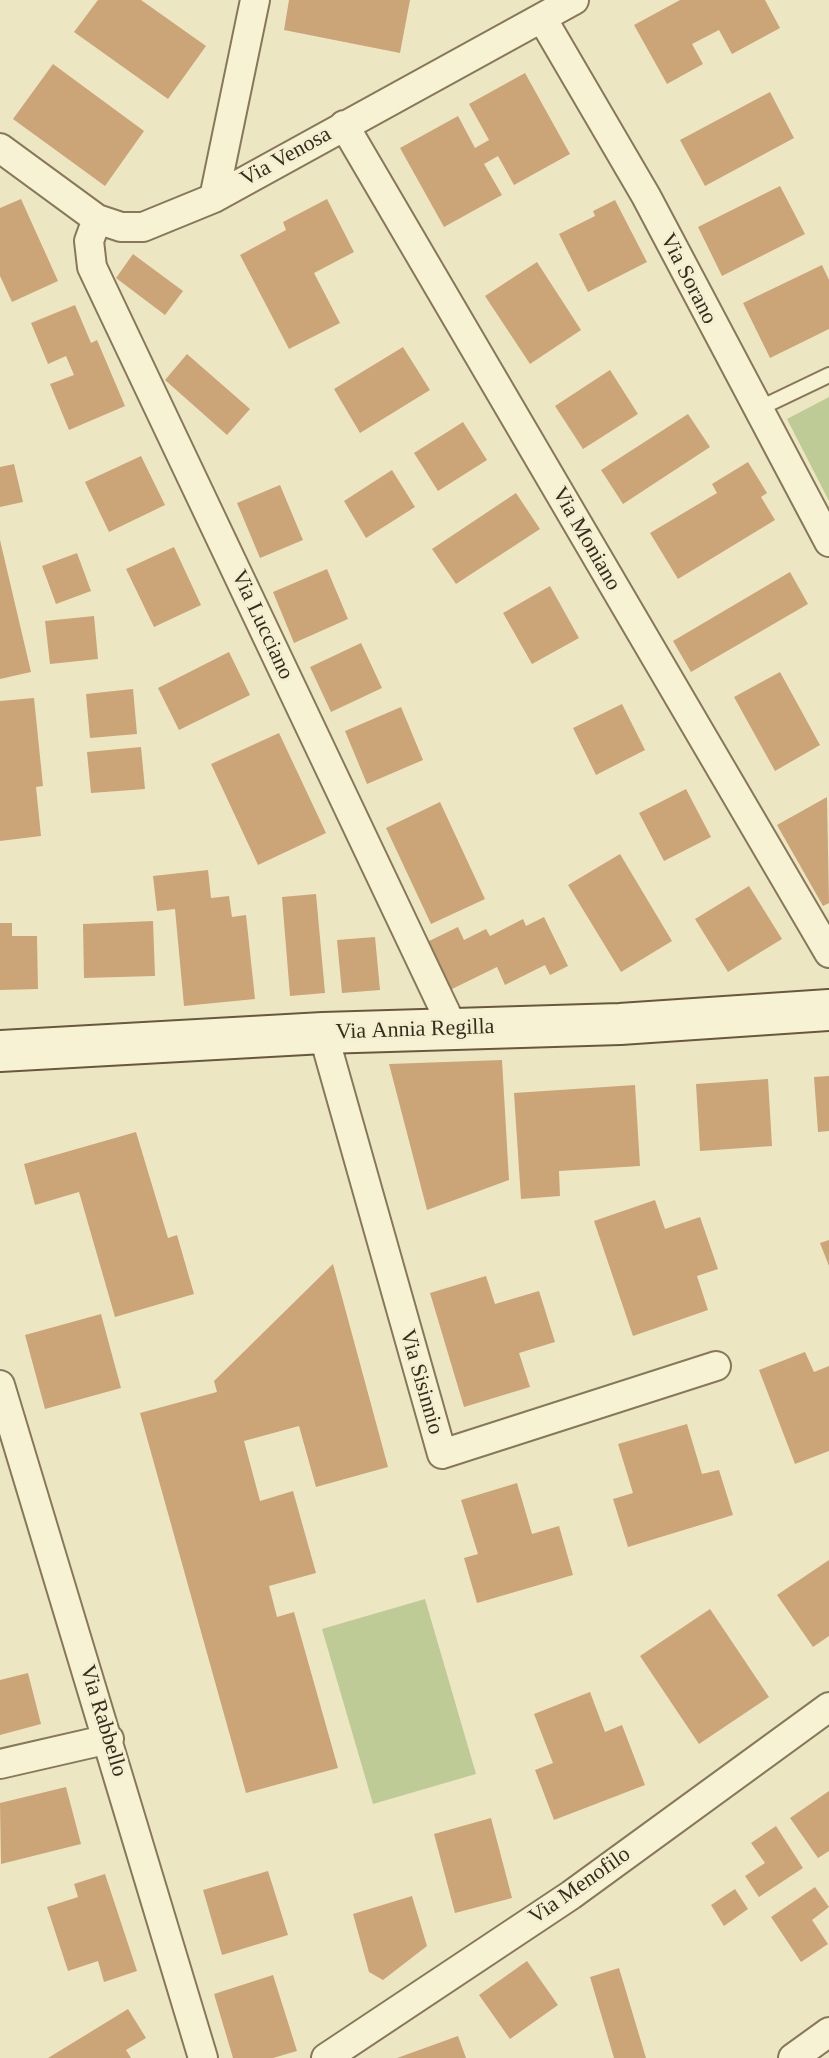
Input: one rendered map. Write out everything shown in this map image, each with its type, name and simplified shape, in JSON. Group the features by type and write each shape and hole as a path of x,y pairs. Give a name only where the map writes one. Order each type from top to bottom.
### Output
{"street":[{"path":"214,198 255,0"},
{"name":"Via Venosa","path":"0,148 97,219 121,227 143,227 214,198 574,0"},
{"name":"Via Sorano","path":"542,18 646,196 756,410 829,542"},
{"name":"Via Moniano","path":"344,125 829,953"},
{"name":"Via Lucciano","path":"97,219 89,241 92,267 453,1028"},
{"name":"Via Annia Regilla","path":"0,1051 323,1033 620,1024 829,1010"},
{"name":"Via Sisinnio","path":"323,1033 442,1454 716,1366"},
{"name":"Via Rabbello","path":"0,1385 203,2058"},
{"name":"Via Menofilo","path":"326,2058 571,1895 829,1707"},
{"path":"0,1764 109,1739"},
{"path":"793,2058 829,2032"}],"lane":[{"path":"756,410 829,375"}],"green space":[{"path":"829,397 829,501 787,419"},
{"path":"425,1599 476,1774 373,1804 322,1629"}],"building":[{"path":"98,0 141,0 206,46 168,99 74,32"},
{"path":"289,0 410,0 400,53 284,30"},
{"path":"680,0 765,0 780,28 732,54 719,30 692,44 703,64 667,84 634,25"},
{"path":"53,64 144,131 105,186 13,119"},
{"path":"525,73 570,154 514,185 498,156 484,164 502,195 444,227 400,148 458,116 475,148 489,140 469,104"},
{"path":"770,92 794,138 705,186 680,140"},
{"path":"780,186 805,234 722,276 698,227"},
{"path":"21,199 58,281 12,302 0,276 0,208"},
{"path":"327,199 354,252 314,273 340,323 289,349 240,255 286,230 283,222"},
{"path":"615,200 647,262 588,292 559,234 595,216 593,211"},
{"path":"133,254 183,291 165,315 116,278"},
{"path":"537,262 581,330 530,364 485,296"},
{"path":"822,265 829,280 829,329 770,358 743,303"},
{"path":"75,305 91,343 97,340 125,406 69,430 50,384 74,375 66,356 48,364 31,323"},
{"path":"403,347 430,390 360,433 334,389"},
{"path":"187,354 250,409 227,435 165,380"},
{"path":"610,370 638,414 583,449 555,406"},
{"path":"688,414 710,447 623,504 601,470"},
{"path":"463,422 487,460 438,491 414,453"},
{"path":"141,456 165,505 109,532 85,482"},
{"path":"748,462 767,493 761,497 775,520 678,579 650,533 717,493 712,484"},
{"path":"14,464 23,502 0,507 0,467"},
{"path":"392,470 415,507 366,538 344,501"},
{"path":"280,485 303,540 260,558 237,503"},
{"path":"516,493 540,529 456,584 432,549"},
{"path":"0,540 31,672 0,679"},
{"path":"174,547 201,605 154,627 126,569"},
{"path":"77,553 91,591 56,604 42,566"},
{"path":"327,569 348,619 294,643 273,592"},
{"path":"790,572 808,604 691,672 673,641"},
{"path":"550,586 579,638 532,664 503,613"},
{"path":"94,616 98,659 50,664 45,621"},
{"path":"361,643 382,688 331,712 310,667"},
{"path":"229,652 250,695 179,730 158,688"},
{"path":"780,672 820,745 775,771 734,697"},
{"path":"133,689 137,734 90,738 86,694"},
{"path":"34,698 43,786 36,787 41,836 0,841 0,701"},
{"path":"622,704 645,750 596,775 573,728"},
{"path":"401,707 423,760 367,784 345,731"},
{"path":"279,733 326,833 258,865 211,764"},
{"path":"141,747 145,789 91,793 87,752"},
{"path":"686,789 711,837 664,861 639,813"},
{"path":"827,797 829,903 823,906 777,825"},
{"path":"440,802 485,899 431,924 386,828"},
{"path":"620,854 672,941 621,972 568,885"},
{"path":"208,870 211,898 229,896 232,917 246,915 255,999 184,1006 175,909 157,911 153,876"},
{"path":"749,886 782,939 728,972 695,919"},
{"path":"316,894 325,993 290,996 282,897"},
{"path":"544,917 568,966 550,975 545,965 505,985 497,967 450,990 427,942 458,927 464,940 486,929 490,936 523,919 526,926"},
{"path":"153,921 155,976 84,978 83,924"},
{"path":"0,923 12,923 12,936 37,936 38,989 0,990"},
{"path":"375,937 380,990 342,993 337,940"},
{"path":"502,1060 509,1180 427,1210 389,1064"},
{"path":"829,1076 829,1131 818,1132 814,1077"},
{"path":"768,1079 772,1146 700,1151 696,1084"},
{"path":"635,1085 640,1166 559,1171 560,1196 521,1199 514,1093"},
{"path":"136,1132 168,1238 177,1235 194,1294 115,1317 79,1192 35,1205 24,1164"},
{"path":"655,1200 665,1229 700,1217 718,1269 697,1276 708,1310 633,1336 594,1221"},
{"path":"829,1240 829,1266 820,1243"},
{"path":"333,1264 388,1467 316,1487 299,1426 244,1441 260,1501 293,1491 316,1573 269,1586 277,1617 294,1612 338,1768 246,1793 140,1413 217,1392 214,1381"},
{"path":"486,1276 495,1304 539,1291 555,1342 519,1353 530,1387 464,1407 430,1293"},
{"path":"101,1314 121,1388 45,1409 25,1335"},
{"path":"805,1352 814,1372 829,1366 829,1451 795,1464 759,1370"},
{"path":"687,1424 702,1474 719,1470 733,1515 628,1547 613,1499 633,1493 618,1444"},
{"path":"517,1483 532,1534 559,1526 573,1575 477,1603 464,1558 478,1554 461,1500"},
{"path":"829,1560 829,1636 813,1647 777,1595"},
{"path":"710,1609 769,1697 699,1744 640,1656"},
{"path":"28,1673 41,1724 0,1735 0,1680"},
{"path":"590,1692 605,1732 622,1725 645,1785 554,1820 535,1770 553,1763 534,1714"},
{"path":"66,1787 81,1844 1,1864 0,1803"},
{"path":"829,1791 829,1851 818,1858 790,1818"},
{"path":"491,1818 512,1898 455,1913 434,1834"},
{"path":"776,1826 803,1868 759,1897 745,1876 765,1863 751,1843"},
{"path":"268,1871 288,1935 222,1955 203,1890"},
{"path":"105,1874 137,1971 104,1982 98,1961 68,1971 47,1907 78,1897 74,1884"},
{"path":"815,1887 829,1907 812,1920 828,1944 801,1962 771,1917"},
{"path":"735,1889 748,1909 724,1926 711,1905"},
{"path":"412,1896 427,1946 383,1980 369,1972 353,1914"},
{"path":"527,1961 558,2005 510,2039 479,1995"},
{"path":"619,1968 646,2058 614,2058 590,1977"},
{"path":"273,1975 297,2051 273,2058 233,2058 214,1994"},
{"path":"128,2009 146,2038 126,2050 131,2058 48,2058"},
{"path":"458,2036 466,2058 397,2058"}]}
